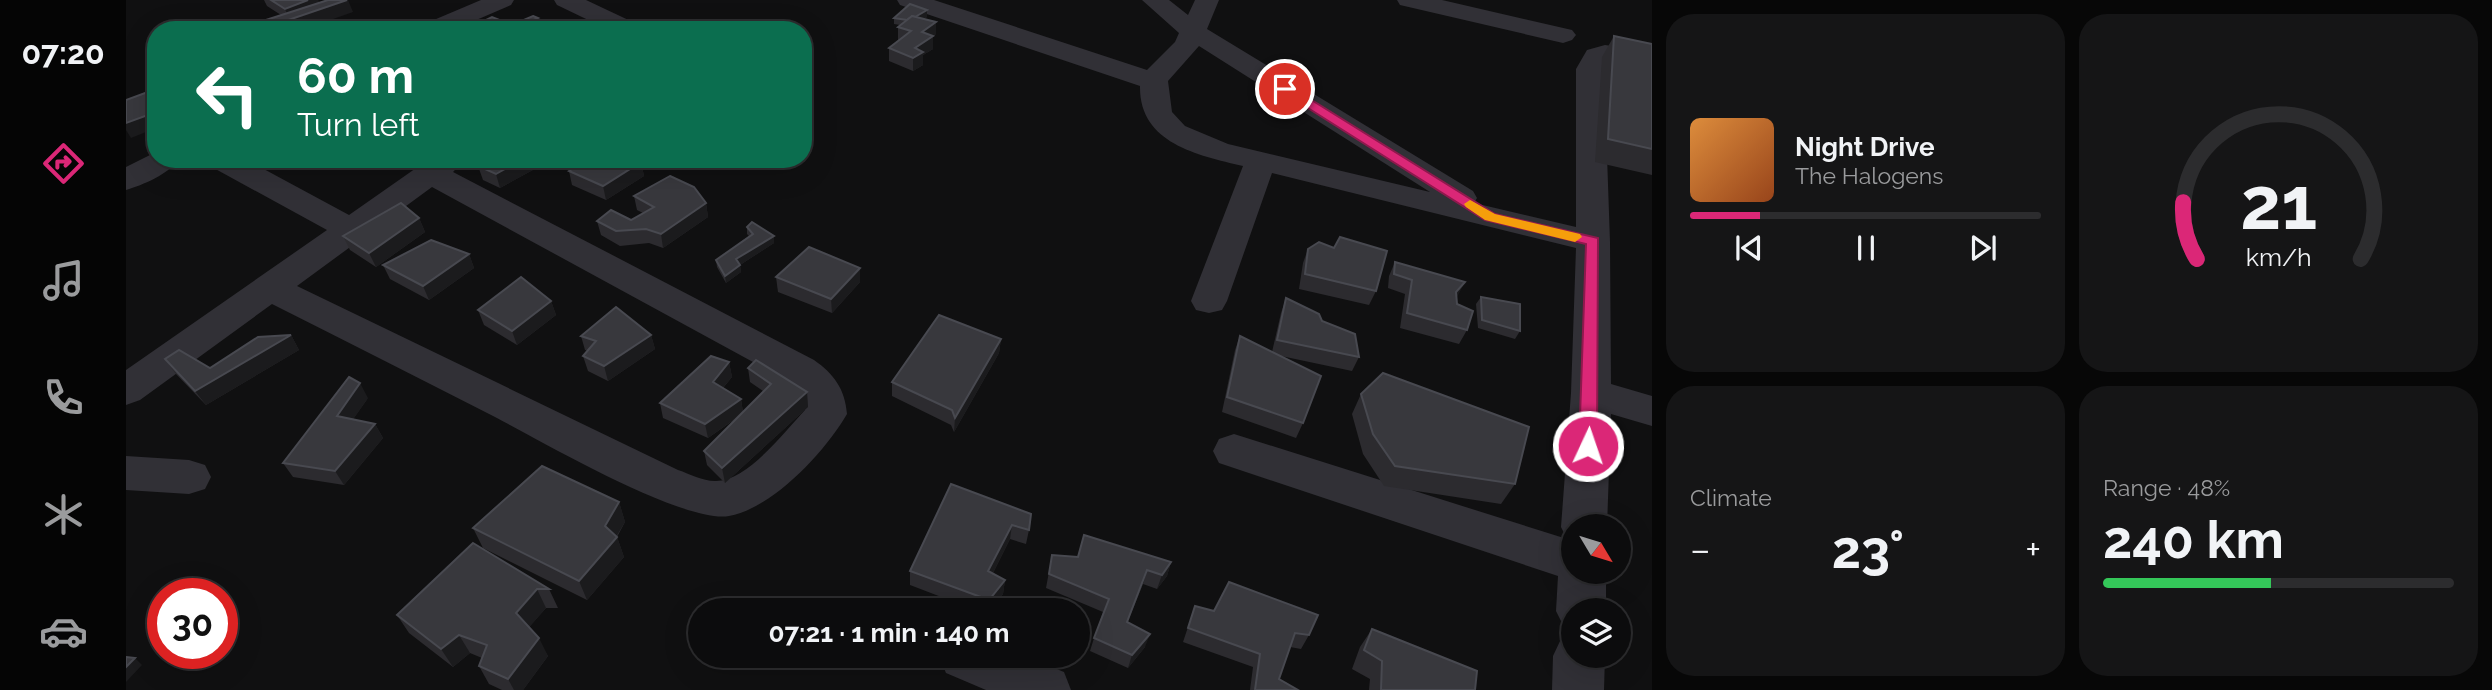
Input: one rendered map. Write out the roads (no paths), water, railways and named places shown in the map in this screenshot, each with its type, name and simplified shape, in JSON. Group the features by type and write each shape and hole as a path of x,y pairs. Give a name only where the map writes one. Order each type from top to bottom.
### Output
{"street":[{"path":"452,21 502,0"},
{"path":"566,0 611,21"},
{"path":"909,0 1154,81"},
{"path":"1154,0 1194,32 1490,217"},
{"path":"1207,0 1186,46 1160,70 1154,81 1158,114 1174,132 1218,152 1593,242"},
{"path":"1409,0 1563,35"},
{"path":"1555,8 1557,28 1563,35 1596,56"},
{"path":"1585,514 1591,393 1593,242 1590,69 1596,56 1605,53 1652,60"},
{"path":"1209,301 1260,162"},
{"path":"126,180 148,168"},
{"path":"238,168 351,229"},
{"path":"126,390 437,168"},
{"path":"268,287 662,482 714,499 734,497 756,487 826,414 826,396 817,382 800,370 444,168"},
{"path":"1591,393 1652,411"},
{"path":"1234,451 1561,557"},
{"path":"126,473 190,477"},
{"path":"993,668 1045,690"},
{"path":"1578,690 1579,668"}]}
